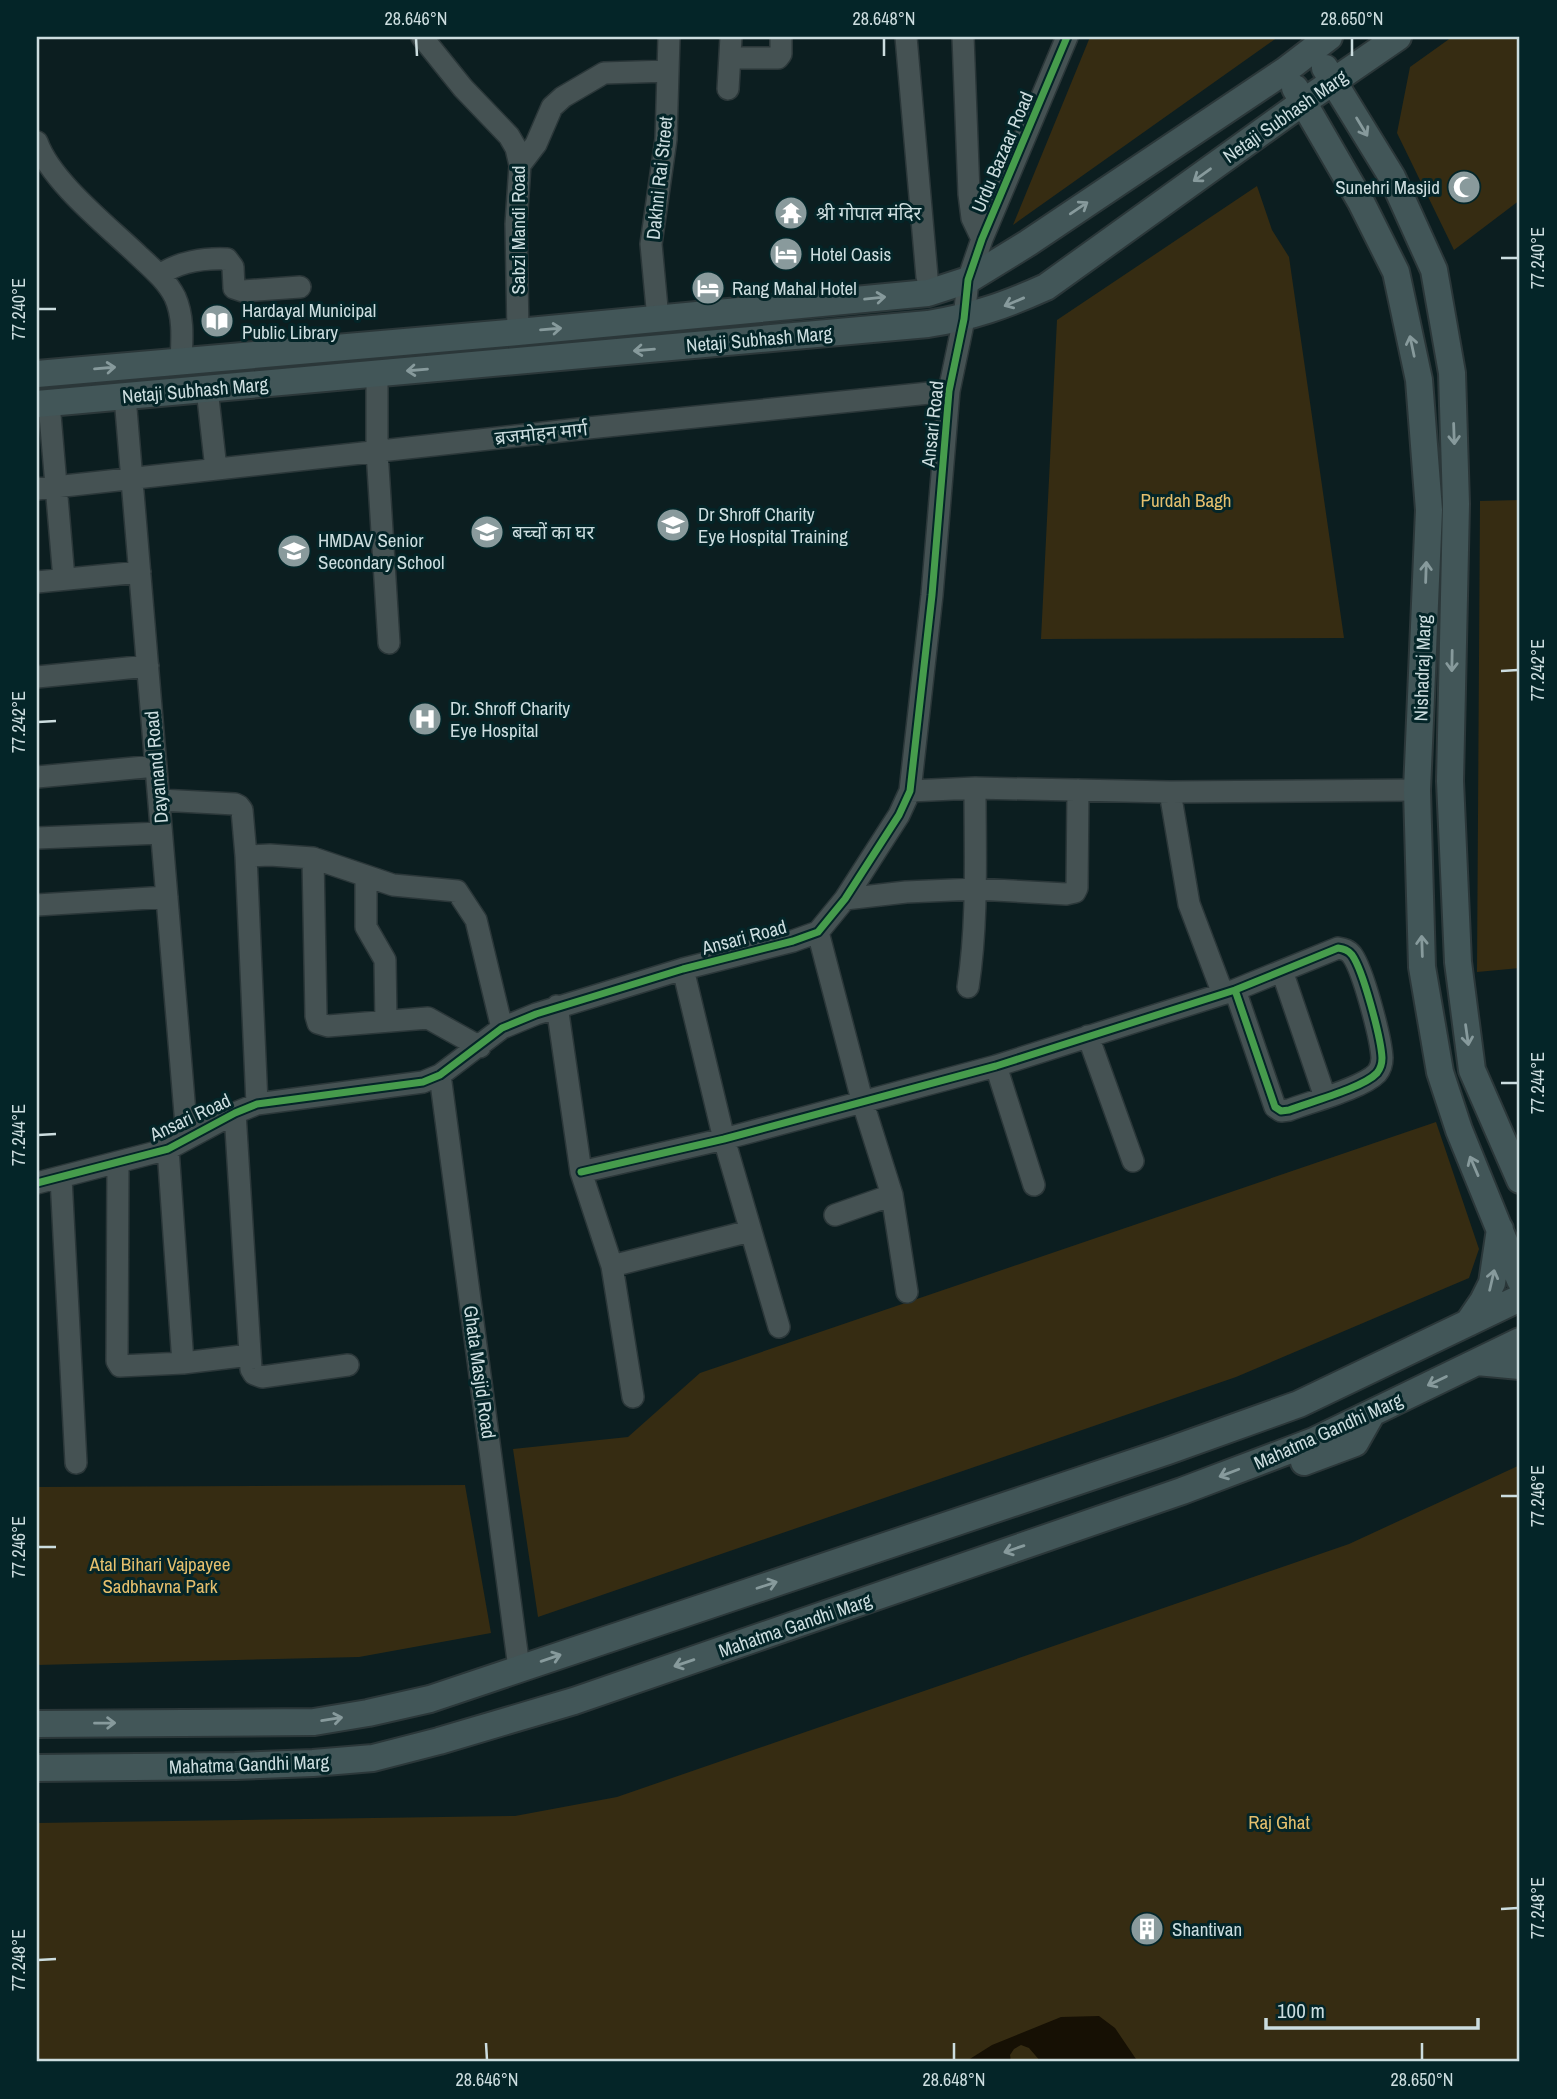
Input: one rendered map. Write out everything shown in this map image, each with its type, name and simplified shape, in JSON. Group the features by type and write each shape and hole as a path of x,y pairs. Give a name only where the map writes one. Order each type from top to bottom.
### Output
{"main road":[{"name":"Netaji Subhash Marg","path":"43,404 901,327 964,319 1006,306 1046,287 1398,37"},
{"name":"Netaji Subhash Marg","path":"37,374 928,293 968,280 1286,70 1320,43"},
{"name":"Nishadraj Marg","path":"1320,43 1334,81 1392,177 1434,270 1451,373 1456,505 1450,781 1458,962 1472,1070 1520,1180"},
{"name":"Nishadraj Marg","path":"1286,70 1302,103 1361,202 1396,272 1419,380 1429,510 1417,790 1422,967 1440,1072 1458,1130 1520,1280"},
{"path":"1466,1324 1492,1283 1500,1229"},
{"name":"Mahatma Gandhi Marg","path":"37,1724 314,1722 430,1699 1168,1451 1298,1404 1520,1298"},
{"name":"Mahatma Gandhi Marg","path":"37,1769 234,1766 373,1758 573,1702 1182,1491 1314,1441 1520,1341"},
{"path":"1477,1362 1520,1366"}],"street":[{"name":"Sabzi Mandi Road","path":"422,37 463,88 509,136 516,148 520,165 516,224 518,332"},
{"name":"Dakhni Rai Street","path":"658,319 651,244 666,139 669,37"},
{"path":"728,89 730,47 778,58 781,54 781,37"},
{"path":"906,37 927,277"},
{"path":"963,37 969,194 972,218 982,239"},
{"name":"Urdu Bazaar Road","path":"968,280 982,239 1066,37"},
{"path":"520,165 536,144 552,107 563,97 600,74 608,72 668,71"},
{"path":"37,142 43,168 67,187 160,275 175,297 181,315 181,361"},
{"path":"160,275 171,267 212,259 227,259 233,267 234,288 243,290 300,287"},
{"name":"Ansari Road","path":"37,1183 168,1149 187,1137 257,1104 423,1082 440,1075 502,1028 557,1006 683,969 793,942 818,932 845,899 899,815 910,791 932,594 950,391 964,319 968,280"},
{"path":"377,374 377,451 389,643"},
{"path":"207,389 216,469"},
{"name":"ब्रजमोहन मार्ग","path":"47,489 377,451 950,391"},
{"name":"Dayanand Road","path":"125,397 187,1137"},
{"path":"43,404 47,489 64,579"},
{"path":"37,582 140,572"},
{"path":"37,677 148,666"},
{"path":"37,777 156,766"},
{"path":"910,791 975,788 1171,792 1417,790"},
{"path":"968,987 976,889 975,788"},
{"path":"845,899 906,892 976,889 1066,894 1075,892 1078,790"},
{"path":"582,1172 724,1139 996,1066 1229,992 1338,948 1346,949 1352,955 1359,969 1371,1006 1382,1056 1382,1066 1366,1082 1289,1110 1280,1111 1275,1107 1229,992 1189,904 1171,792"},
{"path":"160,800 239,806 242,810 257,1104"},
{"path":"37,838 162,833"},
{"path":"246,856 313,858 393,885 451,890 461,896 476,920 502,1028"},
{"path":"313,858 318,1023 327,1026 428,1018 480,1047"},
{"path":"366,877 366,927 385,961 386,1021"},
{"path":"37,905 167,897"},
{"path":"818,932 862,1100 892,1195 907,1292"},
{"path":"683,969 724,1139 779,1327"},
{"path":"1282,971 1325,1097"},
{"path":"557,1006 582,1172 612,1266 633,1398"},
{"path":"1088,1036 1133,1161"},
{"path":"996,1066 1034,1185"},
{"name":"Ghata Masjid Road","path":"440,1075 519,1668"},
{"path":"235,1113 251,1369 254,1374 262,1377 348,1365"},
{"path":"168,1149 183,1363"},
{"path":"118,1162 117,1361 120,1366 183,1363 250,1355"},
{"path":"61,1178 76,1463"},
{"path":"835,1215 892,1195"},
{"path":"612,1266 750,1231"}],"green space":[{"path":"1090,37 1278,37 1013,225"},
{"path":"1452,37 1520,37 1520,200 1454,250 1397,133 1410,67"},
{"name":"Purdah Bagh","path":"1257,186 1272,230 1289,257 1344,638 1041,639 1057,320"},
{"path":"1520,500 1520,968 1477,972 1480,501"},
{"path":"1436,1122 1479,1249 1469,1278 1236,1377 538,1617 513,1449 628,1437 700,1373"},
{"name":"Raj Ghat","path":"1520,1465 1520,2062 37,2062 37,1823 515,1816 617,1797 1349,1544"},
{"name":"Atal Bihari Vajpayee Sadbhavna Park","path":"465,1485 491,1633 359,1657 37,1665 37,1487"}],"shaded area":[{"path":"1099,2016 1115,2028 1138,2062 1041,2062 1029,2048 1021,2045 1010,2055 1011,2062 965,2062 992,2045 1061,2017"}],"cycle path":[{"path":"37,1183 168,1149 257,1104 423,1082 440,1075 502,1028 536,1014 683,969 818,932 845,899 899,815 910,791 932,595 949,391 964,319 968,280 982,239 1067,37"},
{"path":"581,1172 724,1139 996,1066 1235,990 1338,948 1352,955 1371,1005 1382,1058 1377,1073 1349,1089 1281,1111 1275,1107 1235,990"}],"place":[{"name":"Sunehri Masjid","path":"1464,187"},
{"name":"श्री गोपाल मंदिर","path":"791,213"},
{"name":"Hotel Oasis","path":"786,254"},
{"name":"Rang Mahal Hotel","path":"708,288"},
{"name":"Hardayal Municipal Public Library","path":"217,321"},
{"name":"Dr Shroff Charity Eye Hospital Training","path":"673,525"},
{"name":"बच्चों का घर","path":"487,532"},
{"name":"HMDAV Senior Secondary School","path":"294,551"},
{"name":"Dr. Shroff Charity Eye Hospital","path":"425,719"},
{"name":"Shantivan","path":"1147,1929"}]}
